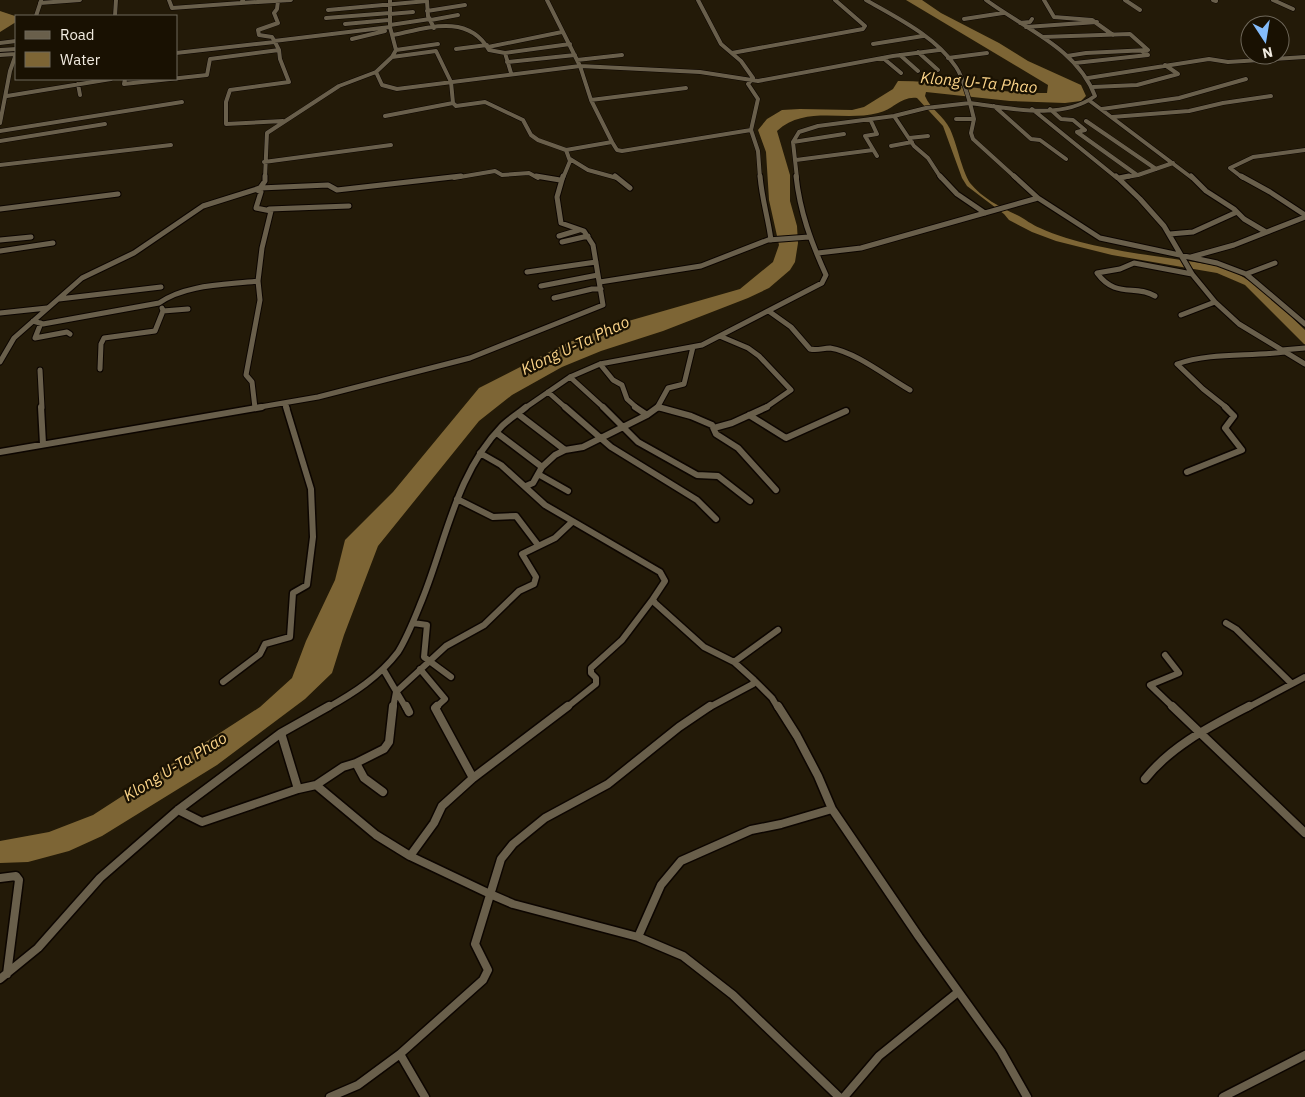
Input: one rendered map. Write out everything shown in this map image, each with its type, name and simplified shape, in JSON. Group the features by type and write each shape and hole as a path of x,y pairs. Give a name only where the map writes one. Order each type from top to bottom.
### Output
{"street":[{"path":"36,15 40,2 80,0"},
{"path":"115,15 116,0"},
{"path":"169,0 171,7 174,8 242,1 291,0"},
{"path":"328,10 390,2 433,0"},
{"path":"547,0 580,66 591,100 617,150 751,130"},
{"path":"698,0 722,44 753,78 752,81"},
{"path":"732,53 863,29 864,26 835,0"},
{"path":"866,0 922,36 956,66 970,101 974,119 971,133 974,138 1038,198 1100,238 1217,264 1246,274 1304,321"},
{"path":"3,977 38,948 100,878 178,810 281,733 359,690 383,669 398,650 414,623 464,481 480,453 497,433 518,414 570,377 600,364 694,348 770,312 822,283 826,274 818,254 806,237 799,201 793,142 795,136 807,129 894,116 929,107 970,101 994,106 1050,110 1068,109 1090,101 1095,96 1088,78 1075,62 1042,37 986,0"},
{"path":"1044,0 1054,17 1088,17 1113,35"},
{"path":"1125,0 1140,10"},
{"path":"1273,0 1292,9"},
{"path":"278,1 277,9 274,13 278,23 258,30 259,35 272,37 279,50 280,64 286,72 289,82 230,90 226,102 226,124 285,121"},
{"path":"427,1 427,11 434,28"},
{"path":"259,189 265,181 264,162 267,133 339,86 376,72 392,57 396,50 390,25 390,2"},
{"path":"427,11 464,4"},
{"path":"326,18 413,12"},
{"path":"964,19 1003,13"},
{"path":"178,53 274,42 458,15"},
{"path":"1019,23 1030,22 1032,19"},
{"path":"1026,27 1097,22"},
{"path":"346,26 390,25"},
{"path":"352,39 390,25"},
{"path":"393,35 458,26 484,38 489,50 505,53 570,44"},
{"path":"456,49 488,46 562,32"},
{"path":"1042,37 1130,34 1148,49 1067,56"},
{"path":"873,44 922,36"},
{"path":"0,43 15,41"},
{"path":"396,50 438,44"},
{"path":"0,50 15,49"},
{"path":"178,79 206,75 210,59 279,50"},
{"path":"376,72 382,85 397,90 511,73 580,66 700,72 752,81 938,50"},
{"path":"392,57 436,51 451,82 453,104"},
{"path":"1075,62 1148,55 1142,51"},
{"path":"918,52 938,70"},
{"path":"505,53 511,73"},
{"path":"541,53 543,58"},
{"path":"948,58 987,53"},
{"path":"0,55 15,54"},
{"path":"507,62 575,55"},
{"path":"577,60 622,55"},
{"path":"900,55 918,71"},
{"path":"1088,78 1210,59 1228,62 1305,57"},
{"path":"883,58 901,73"},
{"path":"0,123 14,63"},
{"path":"1093,87 1122,88 1150,84 1178,74 1165,65"},
{"path":"0,83 15,77"},
{"path":"1102,109 1179,98 1246,79"},
{"path":"7,96 104,80"},
{"path":"125,80 124,84 164,80"},
{"path":"752,81 748,84 758,99 751,130 758,151 762,203 772,240"},
{"path":"78,84 80,95"},
{"path":"591,100 686,88"},
{"path":"1112,117 1189,111 1223,103 1271,96"},
{"path":"1090,101 1173,163 1206,191 1244,219 1266,232"},
{"path":"0,131 182,102"},
{"path":"385,116 453,104 458,106 480,102 490,104 523,120 534,138 566,150 612,142"},
{"path":"994,106 1031,139 1040,140 1066,160"},
{"path":"1031,108 1119,178 1140,199 1170,234 1180,256 1192,274 1216,302 1239,324 1305,364"},
{"path":"1050,110 1061,119 1074,120 1086,130 1077,132 1137,175"},
{"path":"894,116 910,140 928,158 942,180 957,194 985,213"},
{"path":"956,118 974,119"},
{"path":"870,119 877,134 865,136 877,156"},
{"path":"1086,121 1156,169"},
{"path":"0,141 105,124"},
{"path":"793,142 844,134"},
{"path":"891,146 928,136"},
{"path":"0,165 171,145"},
{"path":"264,162 391,145"},
{"path":"566,150 570,159 589,171 618,176 630,188"},
{"path":"796,160 873,150"},
{"path":"1305,150 1253,157 1230,168 1305,216"},
{"path":"0,452 318,398 470,358 544,327 603,306 593,245 588,236 580,230 561,223 556,204 556,191 570,159"},
{"path":"1119,178 1137,175 1173,163"},
{"path":"0,362 14,338 82,278 134,253 203,206 223,198 259,189 328,185 337,190 440,180 495,171 502,174 529,173 539,178 560,180"},
{"path":"259,189 261,192 256,208 348,206"},
{"path":"0,209 118,194"},
{"path":"818,254 861,248 1038,198"},
{"path":"254,408 252,382 246,375 260,300 258,281 262,248 271,211 269,209"},
{"path":"1170,234 1193,232 1237,212"},
{"path":"1189,258 1234,244 1305,216"},
{"path":"559,236 580,230"},
{"path":"562,242 588,236"},
{"path":"0,240 31,237"},
{"path":"600,282 701,266 772,240 806,237"},
{"path":"1,251 8,240"},
{"path":"1,251 53,243"},
{"path":"527,272 596,262"},
{"path":"1155,296 1108,286 1097,274 1120,269 1134,263 1192,274"},
{"path":"1246,274 1275,263"},
{"path":"541,286 598,275"},
{"path":"33,321 41,323 159,303 164,297 205,288 258,281"},
{"path":"59,298 161,287"},
{"path":"554,298 592,289 601,289"},
{"path":"1181,315 1216,302"},
{"path":"100,369 102,340 104,338 155,331 163,311 162,304 159,303"},
{"path":"0,313 48,308"},
{"path":"163,311 188,309"},
{"path":"770,312 794,330 801,342 812,351 828,348 852,356 866,362 910,390"},
{"path":"41,323 35,338 67,332 70,334"},
{"path":"714,428 727,425 749,415 791,390 759,356 748,348 722,336"},
{"path":"0,348 8,347"},
{"path":"526,486 533,483 542,467 555,455 565,450 583,447 647,415 658,407 668,388 684,384 694,348"},
{"path":"1187,472 1242,450 1242,448 1225,428 1234,416 1233,413 1203,389 1177,364 1194,358 1253,356 1304,348"},
{"path":"600,364 613,380 622,385 622,393 626,398 647,415"},
{"path":"40,370 43,444"},
{"path":"570,377 624,426 638,442 697,475 718,476 750,501"},
{"path":"548,392 612,446 696,500 716,519"},
{"path":"223,682 260,654 265,644 290,637 293,593 307,585 313,537 311,489 285,403"},
{"path":"658,407 691,416 712,425 716,434 738,448 776,490"},
{"path":"749,415 786,438 846,411"},
{"path":"518,414 565,450"},
{"path":"497,433 542,467"},
{"path":"410,856 434,823 442,806 473,778 596,684 596,678 591,673 591,668 622,640 654,599 665,581 660,572 572,522 545,504 501,465 480,453"},
{"path":"538,474 568,491"},
{"path":"457,499 493,517 516,516 538,545"},
{"path":"178,810 198,822 207,822 298,788 316,785 343,767 356,763 384,749 388,742 396,692 446,646 484,625 519,591 534,584 536,577 522,554 555,538 572,522"},
{"path":"654,599 660,609 704,648 734,662 772,698 797,736 818,776 832,810 1001,1051 1027,1097"},
{"path":"414,623 427,625 424,657 451,677"},
{"path":"1226,623 1236,629 1291,683"},
{"path":"734,662 778,630"},
{"path":"1165,655 1179,673 1150,685 1305,833"},
{"path":"383,669 409,712"},
{"path":"420,669 445,699 435,708 473,778"},
{"path":"1145,779 1158,763 1199,733 1305,677"},
{"path":"330,1097 347,1093 367,1082 483,980 488,970 476,944 501,859 513,844 545,818 608,784 679,727 705,709 753,684 754,680"},
{"path":"281,733 298,788"},
{"path":"356,763 364,778 383,792"},
{"path":"316,785 376,835 410,856 490,894 513,904 638,937 683,956 699,967 744,1006 839,1097"},
{"path":"638,937 661,885 681,861 751,830 832,810"},
{"path":"0,878 16,876 19,880 3,977"},
{"path":"844,1097 879,1056 958,992"},
{"path":"400,1054 424,1097"},
{"path":"1223,1097 1305,1055"}],"water":[{"name":"Klong U-Ta Phao","path":"906,0 922,0 941,13 999,43 1028,61 1081,85 1086,96 1081,101 1065,103 1010,101 926,92 927,101 950,129 967,178 980,193 1034,225 1060,236 1128,252 1219,266 1232,271 1255,284 1305,330 1305,345 1245,285 1217,273 1112,255 1056,241 1032,232 1009,220 1004,214 967,186 962,178 943,126 917,98 906,99 878,113 800,118 788,123 777,131 790,175 790,201 797,226 798,243 795,262 790,270 769,288 748,298 562,367 512,395 479,421 378,546 344,635 332,673 305,699 217,765 102,836 69,851 28,862 0,863 0,841 49,832 93,815 260,707 292,678 306,641 335,580 345,540 393,492 479,388 567,343 618,324 740,289 773,262 779,245 769,200 766,152 758,130 767,119 782,110 852,110 864,107 893,89 898,81 935,83 1010,92 1047,93 1048,85"},
{"path":"0,11 15,16 15,23 0,32"}]}
